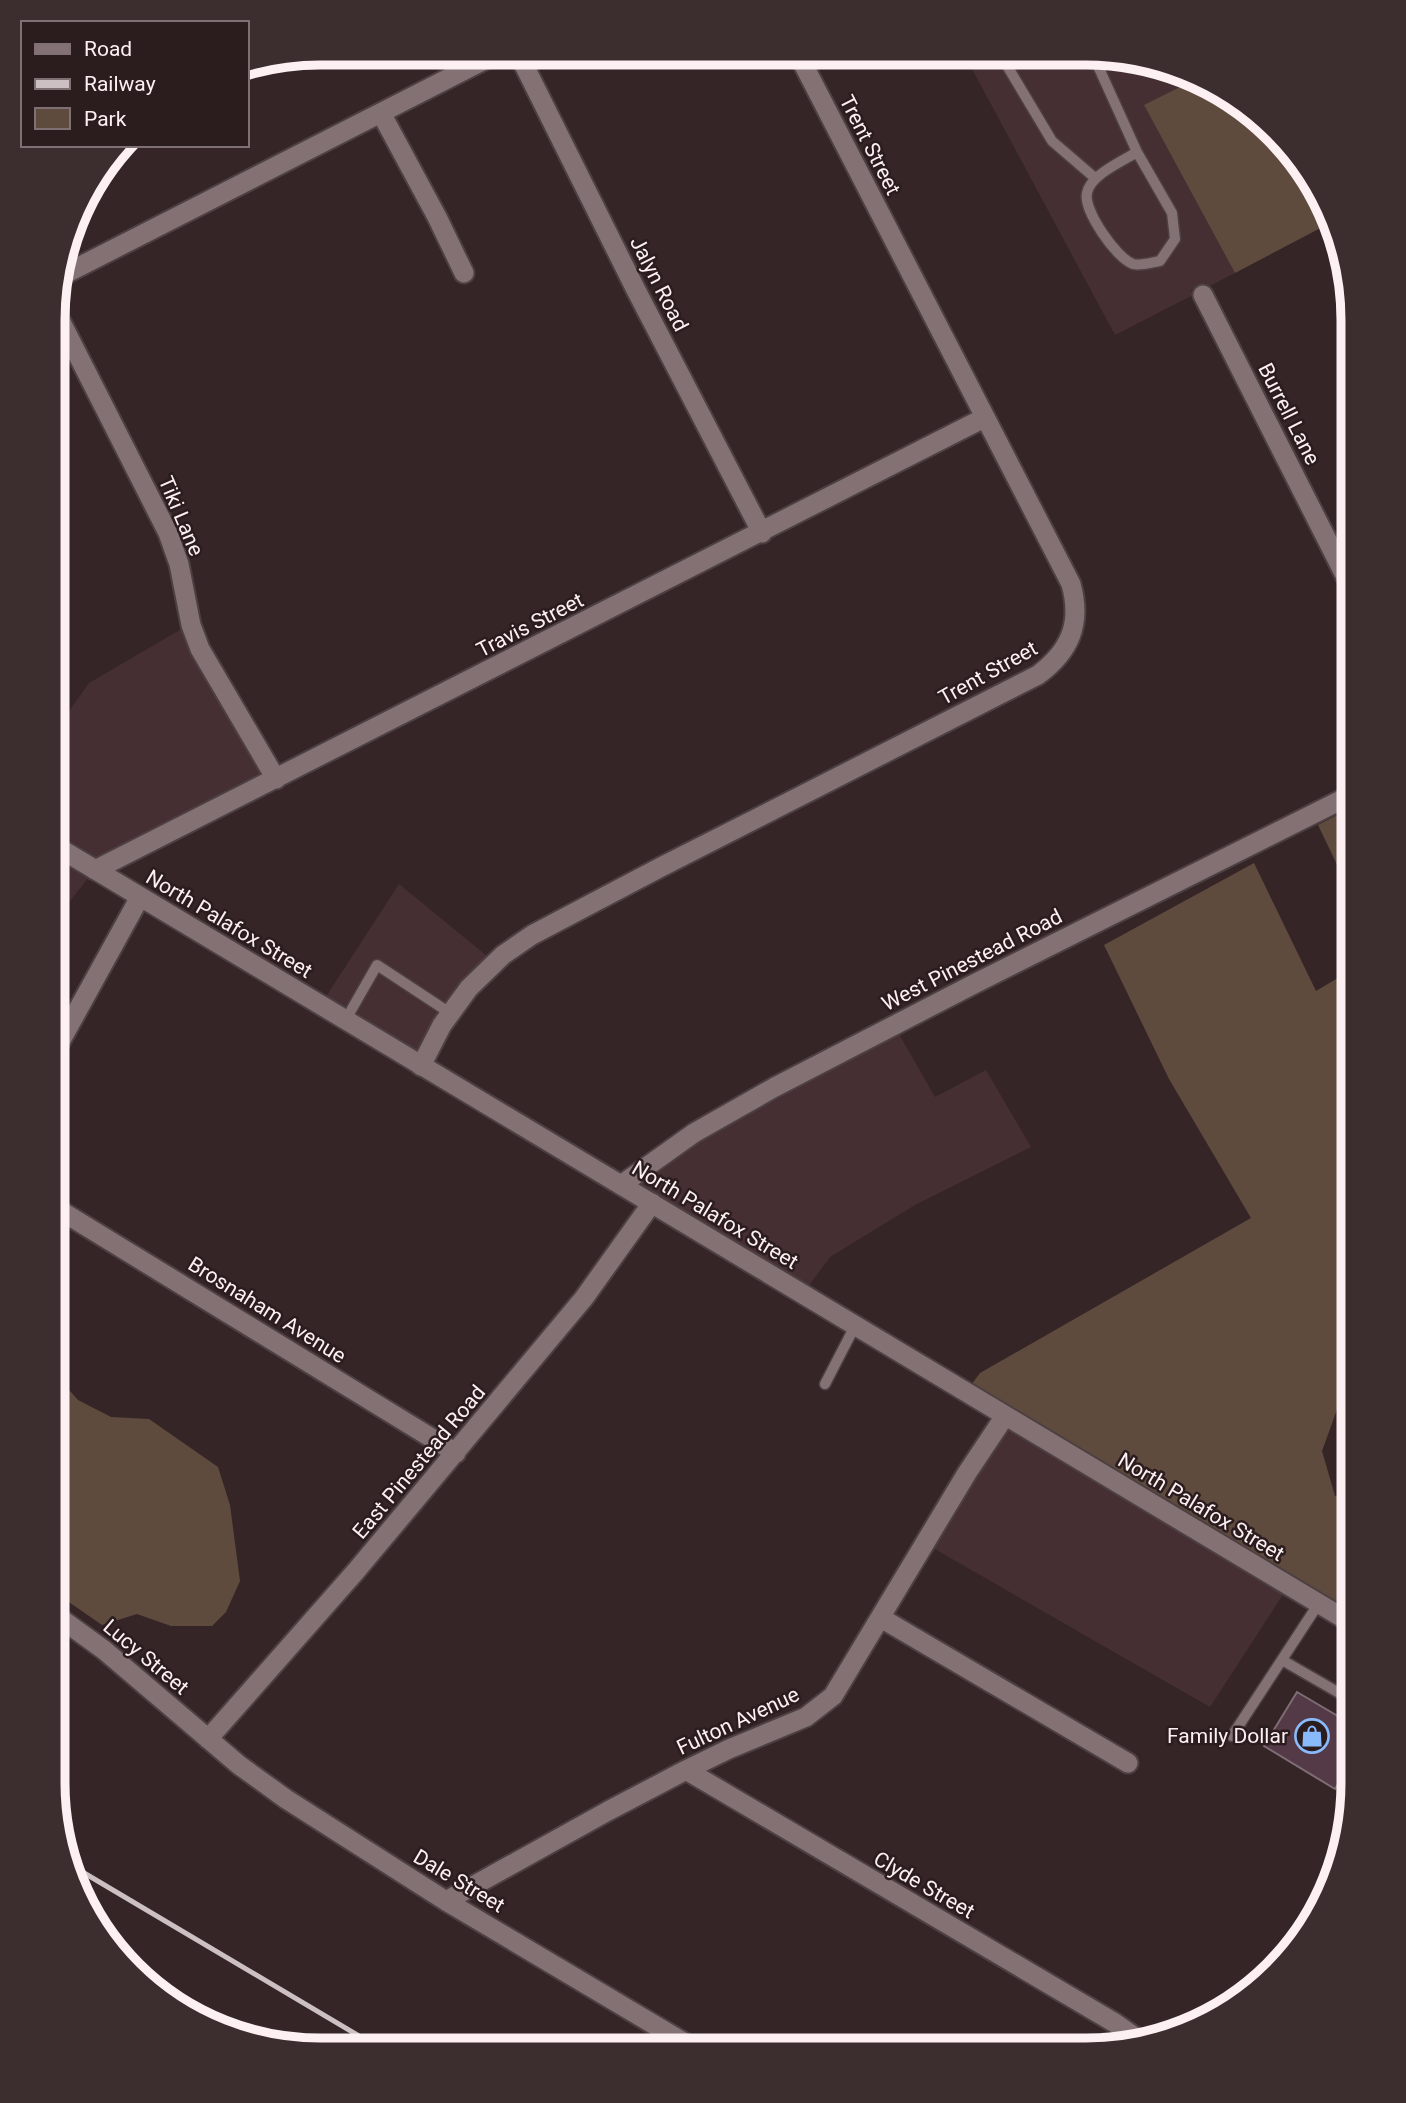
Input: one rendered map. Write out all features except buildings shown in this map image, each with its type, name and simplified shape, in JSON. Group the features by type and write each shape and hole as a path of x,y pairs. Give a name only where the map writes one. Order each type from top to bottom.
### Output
{"street":[{"path":"70,272 475,65"},
{"name":"Jalyn Road","path":"524,65 636,290 762,533"},
{"name":"Trent Street","path":"421,1066 450,1013 485,971 532,935 1038,676 1054,663 1066,648 1071,635 1075,616 1070,584 804,65"},
{"path":"381,113 464,273"},
{"name":"Burrell Lane","path":"1203,295 1341,567"},
{"name":"Tiki Lane","path":"65,330 168,533 179,564 191,625 200,649 276,779"},
{"name":"Travis Street","path":"95,870 984,418"},
{"name":"West Pinestead Road","path":"621,1185 694,1133 775,1087 1341,800"},
{"name":"North Palafox Street","path":"65,852 1341,1616"},
{"path":"65,1033 140,897"},
{"name":"East Pinestead Road","path":"208,1739 356,1572 456,1453 584,1298 652,1203"},
{"name":"Brosnaham Avenue","path":"65,1213 456,1453"},
{"name":"Fulton Avenue","path":"446,1901 687,1770 806,1717 833,1696 967,1473 1005,1416"},
{"path":"881,1618 1128,1763"},
{"name":"Lucy Street","path":"65,1622 104,1650 208,1739"},
{"name":"Dale Street","path":"208,1739 286,1799 446,1901 676,2038"},
{"name":"Clyde Street","path":"687,1770 1130,2034"}],"lane":[{"path":"1007,65 1052,141 1096,178"},
{"path":"1098,65 1137,152 1172,213 1175,239 1160,261 1134,264 1117,253 1089,211 1087,193 1096,178 1137,152"},
{"path":"345,1021 377,965 450,1013"},
{"path":"825,1384 855,1326"},
{"path":"1233,1735 1319,1603"},
{"path":"1282,1660 1341,1694"}],"shaded area":[{"path":"970,65 1103,65 1152,73 1185,84 1144,105 1235,273 1208,287 1206,283 1191,290 1193,295 1115,335"},
{"path":"183,628 263,774 95,859 65,841 65,717 89,683"},
{"path":"65,863 89,877 65,907"},
{"path":"399,884 487,956 447,999 417,1053 325,998"},
{"path":"899,1034 935,1097 986,1070 1031,1147 915,1205 830,1257 808,1287 638,1185 700,1141"},
{"path":"1008,1428 1284,1593 1210,1707 933,1548"}],"green space":[{"path":"1185,84 1228,108 1254,128 1278,152 1307,192 1324,226 1235,273 1144,105"},
{"path":"1341,813 1341,873 1318,825"},
{"path":"1254,863 1316,991 1341,976 1341,1399 1322,1451 1335,1496 1341,1498 1341,1606 971,1385 980,1373 1251,1218 1169,1079 1104,945"},
{"path":"65,1385 78,1400 111,1417 149,1419 218,1467 230,1505 240,1581 226,1612 212,1626 171,1626 137,1614 102,1625 65,1599"}],"railway":[{"path":"80,1871 362,2038"}],"place":[{"name":"Family Dollar","path":"1312,1736"}]}
